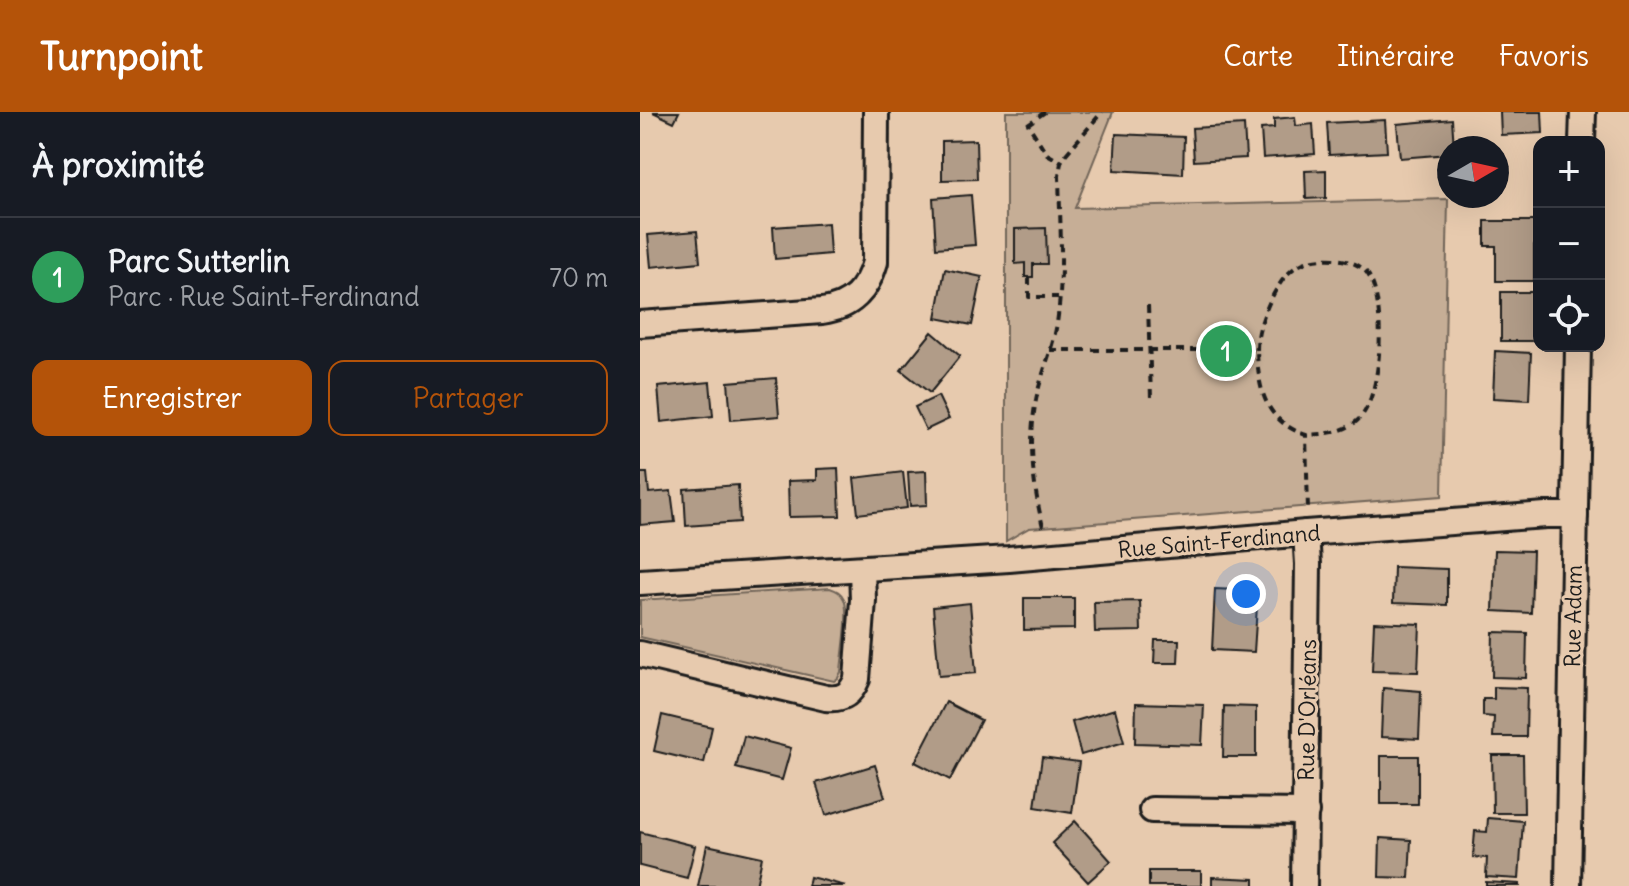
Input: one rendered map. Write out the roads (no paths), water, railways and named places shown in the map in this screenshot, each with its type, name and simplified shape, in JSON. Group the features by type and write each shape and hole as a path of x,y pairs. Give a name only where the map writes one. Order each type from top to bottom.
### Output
{"street":[{"path":"640,324 822,311 853,300 868,282 875,262 876,112"},
{"path":"1582,136 1583,112"},
{"name":"Rue Adam","path":"1568,886 1578,352"},
{"name":"Rue Saint-Ferdinand","path":"640,582 1009,559 1306,533 1575,515"},
{"name":"Rue D'Orléans","path":"1304,886 1306,533"},
{"path":"640,654 826,698 848,695 857,679 863,600 862,569"},
{"path":"1152,810 1306,812"}],"place":[{"name":"Parc Sutterlin","path":"1226,351"}]}
